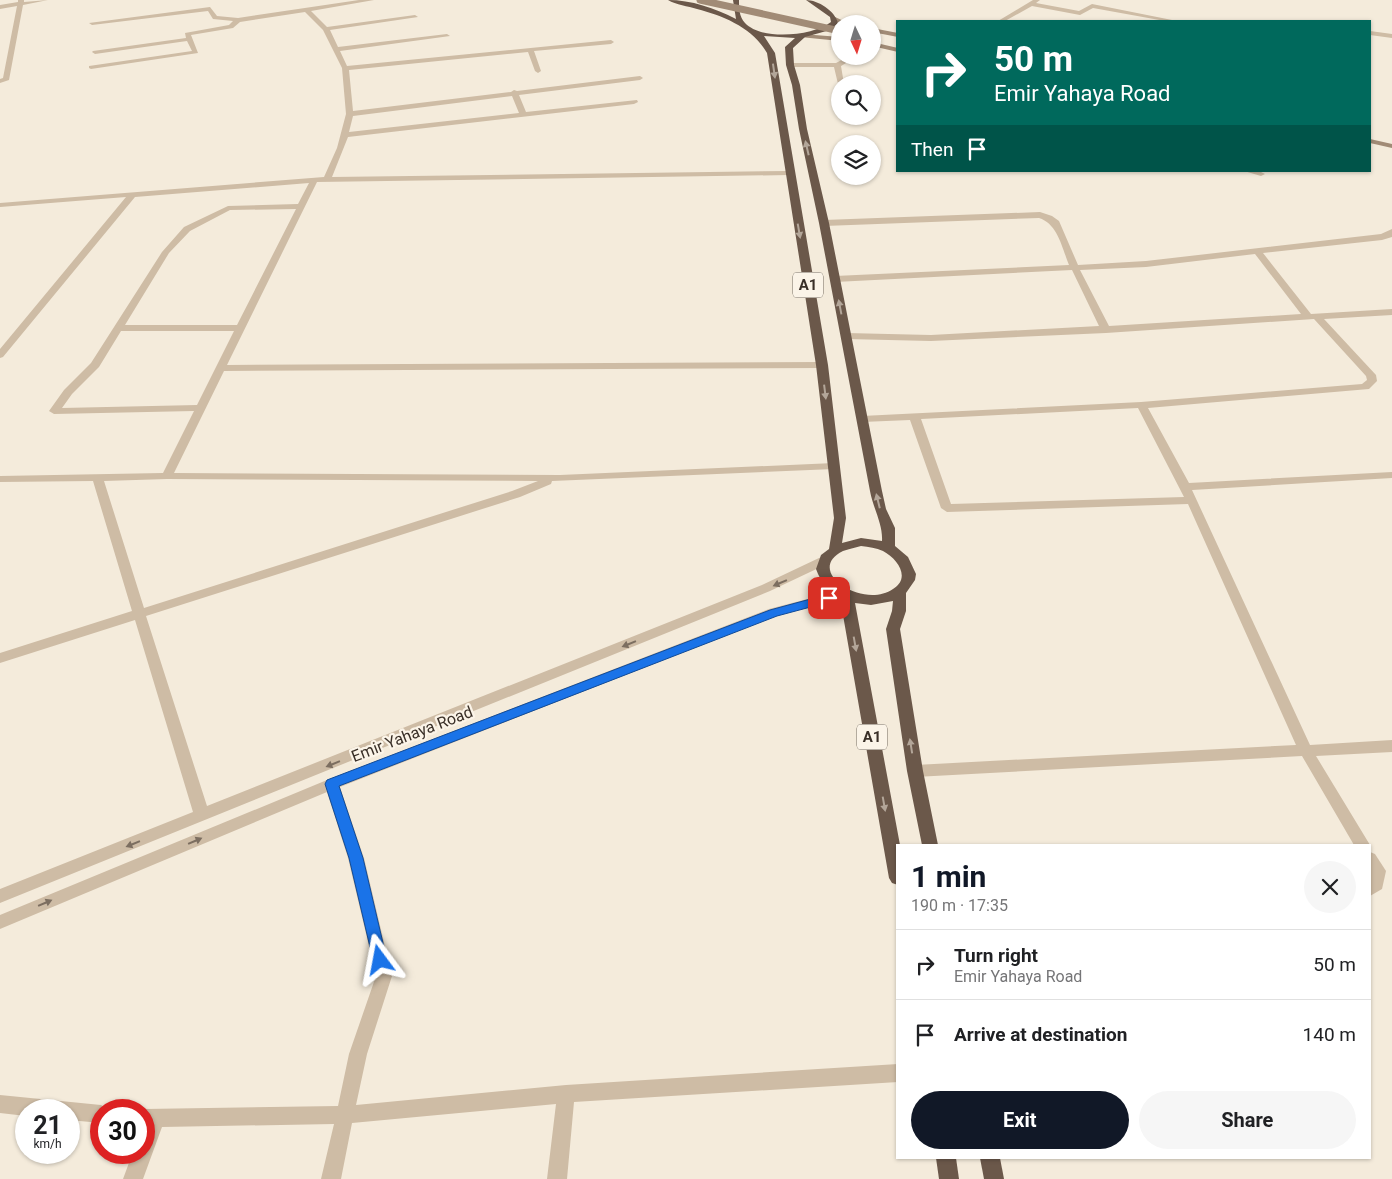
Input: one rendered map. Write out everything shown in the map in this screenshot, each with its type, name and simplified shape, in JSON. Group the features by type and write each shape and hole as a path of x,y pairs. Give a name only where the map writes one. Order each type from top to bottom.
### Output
{"highway":[{"path":"670,0 724,14 748,28 770,35 802,36 825,30 831,26"},
{"path":"736,0 737,14 748,28"},
{"path":"809,0 831,17"},
{"name":"A1","path":"748,28 763,39 771,53 789,173 822,365 840,518 835,548"},
{"name":"A1","path":"802,36 789,47 790,65 796,85 802,129 824,224 880,509 889,528 888,548"},
{"path":"860,542 888,548 900,555 907,564 910,574 907,584 899,592 888,598 860,600 844,595 831,587 825,579 822,570 824,561 835,548 860,542"},
{"name":"A1","path":"899,592 901,600 899,614 893,629 915,771 930,844"},
{"name":"A1","path":"844,595 896,868"},
{"path":"946,1159 949,1179"},
{"path":"990,1159 994,1179"}],"main road":[{"path":"700,0 831,29"},
{"path":"881,32 896,35"},
{"path":"802,36 831,38"},
{"path":"881,40 896,43"},
{"path":"881,47 896,50"},
{"path":"1371,141 1392,146"},
{"path":"1371,149 1392,154"}],"street":[{"path":"0,6 45,0"},
{"path":"92,23 210,9 214,18 238,20 371,0"},
{"path":"0,81 6,80 8,47 20,2"},
{"path":"1003,20 1035,2 1080,13 1092,6 1169,20"},
{"path":"306,10 326,29 345,68 350,114 341,148 327,180"},
{"path":"326,29 415,18"},
{"path":"91,67 196,52 187,34 231,27 238,20"},
{"path":"1371,33 1392,36"},
{"path":"337,49 447,36"},
{"path":"95,52 189,39"},
{"path":"345,68 611,42"},
{"path":"530,50 538,71"},
{"path":"790,65 837,66 839,75"},
{"path":"350,114 514,92 640,78"},
{"path":"514,92 524,115"},
{"path":"343,135 634,102"},
{"path":"1252,172 1261,174"},
{"path":"0,206 314,180 789,173"},
{"path":"167,476 314,180"},
{"path":"0,355 133,194"},
{"path":"0,216 11,204"},
{"path":"201,408 54,411 68,392 95,365 166,252 187,230 228,208 302,206"},
{"path":"824,224 1040,215 1056,223 1075,268 1106,330"},
{"path":"835,279 1146,264 1382,237 1390,235 1392,232"},
{"path":"862,419 915,418 1141,404 1365,387 1372,381 1371,375 1313,317 1256,251"},
{"path":"846,336 931,338 1106,330 1392,312"},
{"path":"118,328 241,328"},
{"path":"221,368 822,365"},
{"path":"1141,404 1192,500 1306,751 1361,844"},
{"path":"915,418 947,508 1192,500"},
{"path":"0,479 167,476 560,478 834,466"},
{"path":"1184,486 1392,476"},
{"path":"97,477 202,816"},
{"path":"0,658 140,615 560,478"},
{"name":"Emir Yahaya Road","path":"0,896 766,588 824,561"},
{"name":"Emir Yahaya Road","path":"0,922 332,784 774,612 844,595"},
{"path":"915,771 1392,746"},
{"path":"331,1179 358,1054 384,976 356,858 332,784"},
{"path":"1371,860 1378,871 1376,884 1371,888"},
{"path":"155,1119 344,1115 566,1094 896,1074"},
{"path":"557,1179 566,1094"},
{"path":"0,1104 15,1105"},
{"path":"133,1179 139,1164"}],"route":[{"path":"380,960 356,858 332,784 774,612 829,598"}]}
